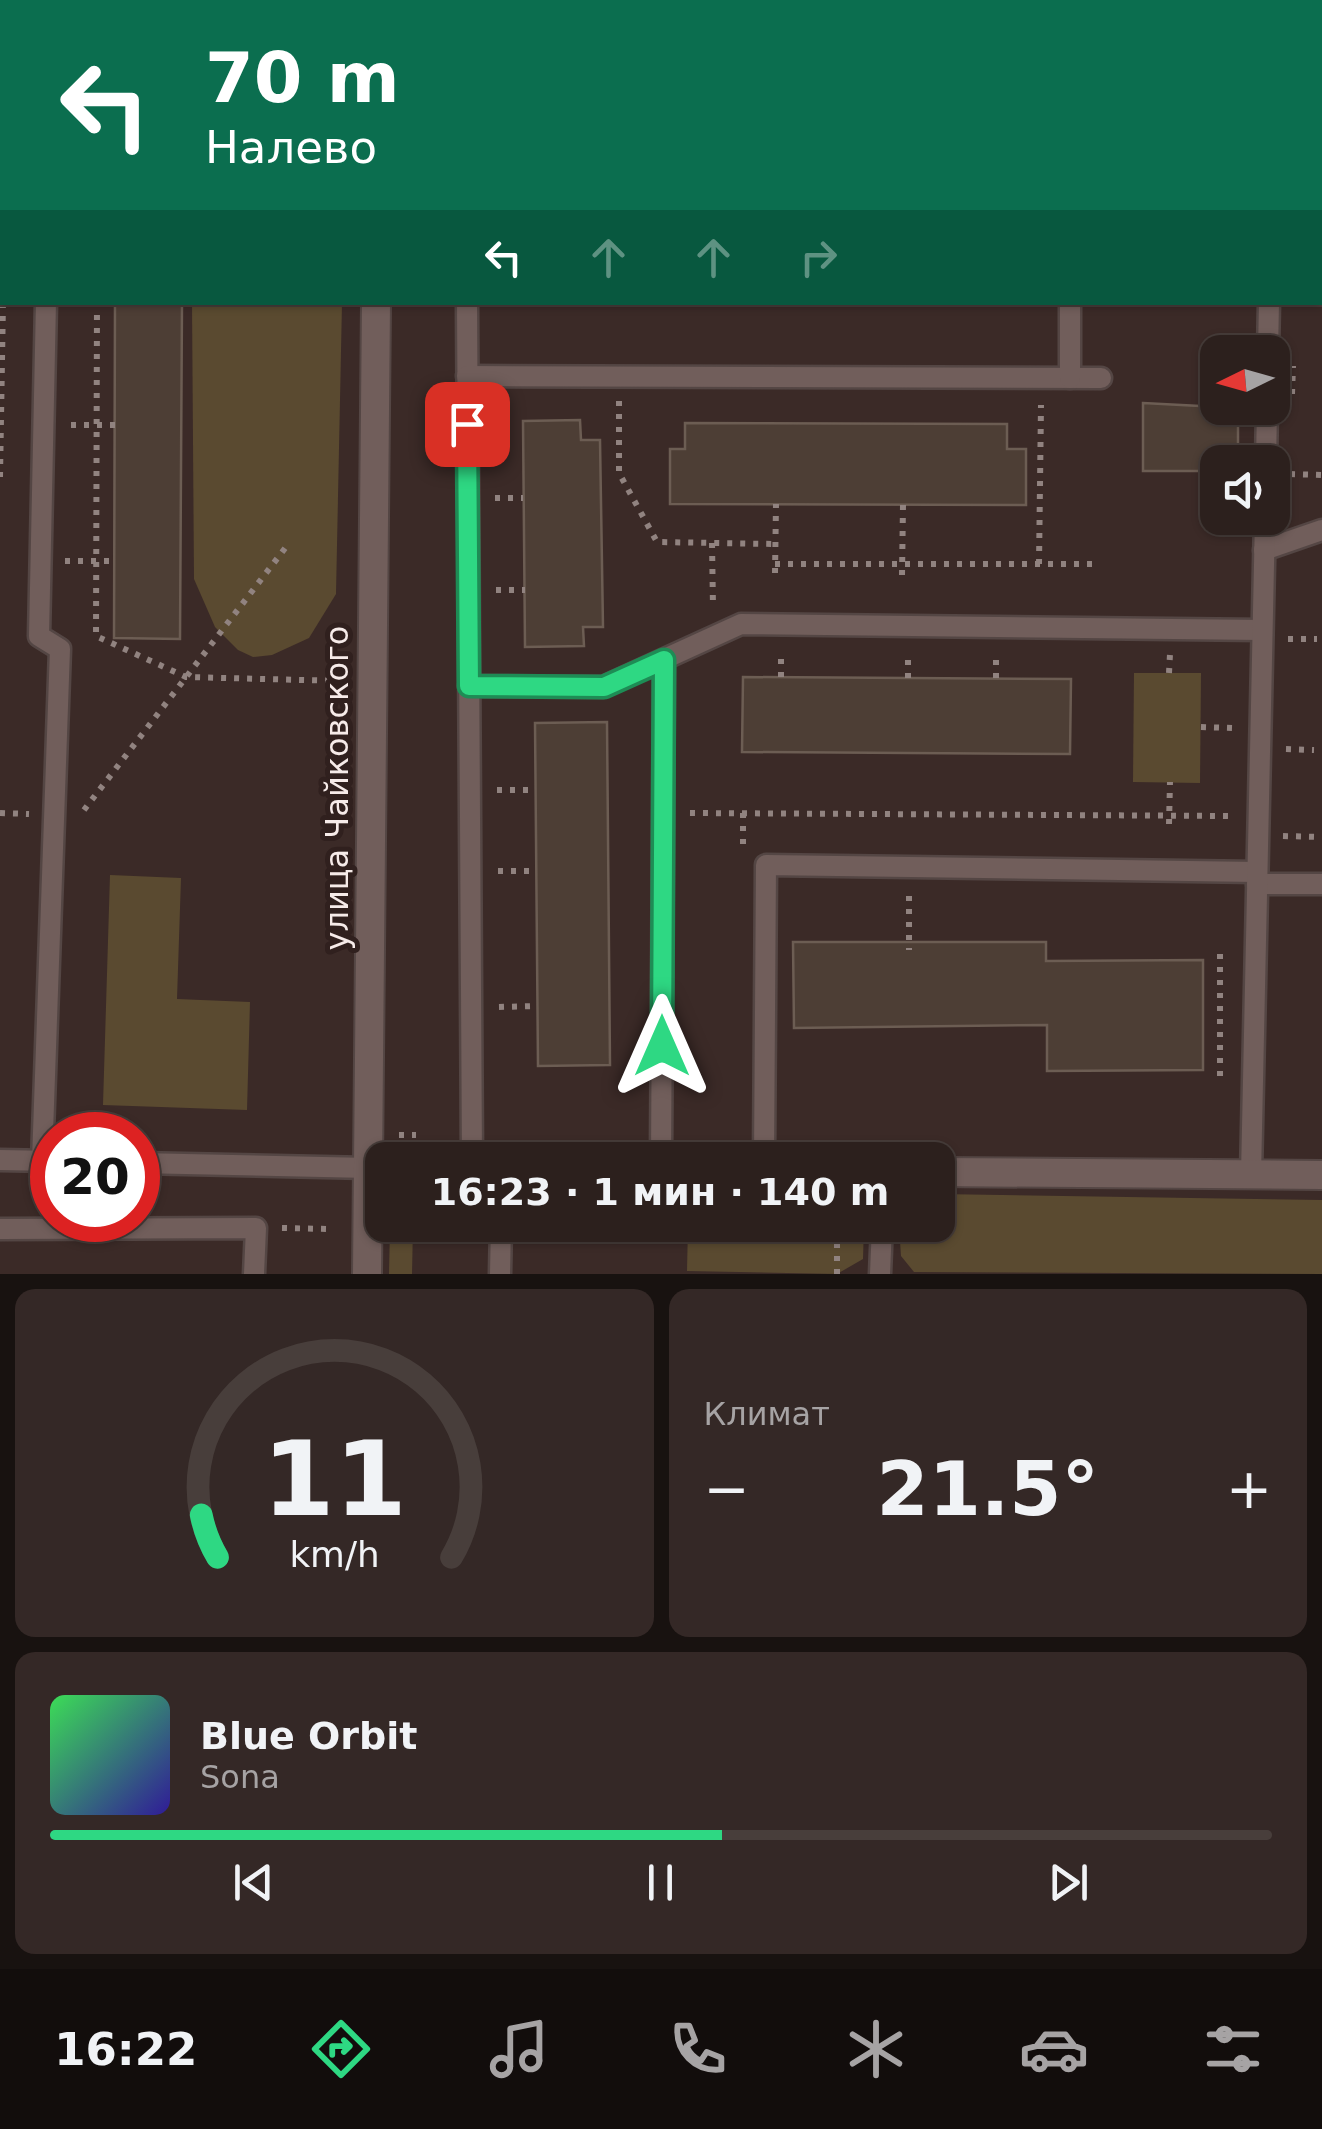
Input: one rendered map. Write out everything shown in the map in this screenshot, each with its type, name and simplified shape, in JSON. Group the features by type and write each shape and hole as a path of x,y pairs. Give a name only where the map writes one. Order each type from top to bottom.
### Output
{"street":[{"name":"улица Чайковского","path":"376,305 376,1142"},
{"path":"955,1172 1322,1175"},
{"name":"улица Чайковского","path":"366,1274 369,1242"}],"lane":[{"path":"46,305 39,636 60,650 48,1112"},
{"path":"466,305 472,1142"},
{"path":"1070,305 1070,378"},
{"path":"1268,335 1269,305"},
{"path":"467,376 1100,378"},
{"path":"1264,550 1322,530"},
{"path":"1251,1174 1264,535"},
{"path":"469,686 604,687 741,624 1262,630"},
{"path":"661,1142 664,660"},
{"path":"764,1142 766,865 1257,878 1322,884"},
{"path":"0,1160 30,1161"},
{"path":"160,1163 365,1168"},
{"path":"0,1229 256,1228 254,1274"},
{"path":"500,1274 501,1242"},
{"path":"880,1274 881,1242"}],"path":[{"path":"0,476 4,305"},
{"path":"97,305 96,636 186,677 350,681"},
{"path":"619,377 619,474 658,542 776,544"},
{"path":"1039,564 1041,402 1070,378"},
{"path":"44,424 114,425"},
{"path":"1290,474 1322,475"},
{"path":"776,504 776,573"},
{"path":"902,575 903,505"},
{"path":"712,543 713,582"},
{"path":"0,812 80,816 286,548"},
{"path":"41,561 114,561"},
{"path":"775,564 1092,564"},
{"path":"780,647 799,648"},
{"path":"890,648 926,649"},
{"path":"978,650 1016,650"},
{"path":"1150,652 1186,652"},
{"path":"1169,673 1170,652"},
{"path":"1200,728 1233,728"},
{"path":"1169,819 1170,782"},
{"path":"693,793 693,830"},
{"path":"664,812 1169,819 1230,815 1258,825"},
{"path":"1282,836 1322,837"},
{"path":"908,867 909,950"},
{"path":"1220,954 1220,1089"},
{"path":"398,1135 416,1135"},
{"path":"256,1228 330,1230"},
{"path":"837,1242 837,1274"}],"shaded area":[{"path":"192,305 342,305 336,594 309,638 272,655 253,657 238,650 215,627 194,579"},
{"path":"1134,673 1201,673 1200,783 1133,782"},
{"path":"110,875 181,878 177,999 250,1002 247,1110 103,1105"},
{"path":"955,1194 1322,1200 1322,1274 914,1272 901,1256 900,1242 955,1242"},
{"path":"390,1242 413,1242 412,1274 389,1274"},
{"path":"688,1242 864,1242 863,1259 837,1274 687,1271"}],"building":[{"path":"115,305 182,305 180,639 114,638"},
{"path":"1143,403 1200,406 1200,425 1238,425 1238,445 1200,445 1200,471 1143,471"},
{"path":"580,420 581,440 600,440 603,627 583,627 584,646 525,647 523,421"},
{"path":"685,423 1007,424 1007,449 1026,449 1026,505 670,504 670,449 685,449"},
{"path":"743,677 1071,679 1070,754 742,752"},
{"path":"607,722 610,1065 538,1066 535,723"},
{"path":"793,942 1046,942 1046,961 1203,960 1203,1070 1047,1071 1047,1025 794,1028"}],"route":[{"path":"467,424 469,686 604,687 664,660 662,1046"}]}
